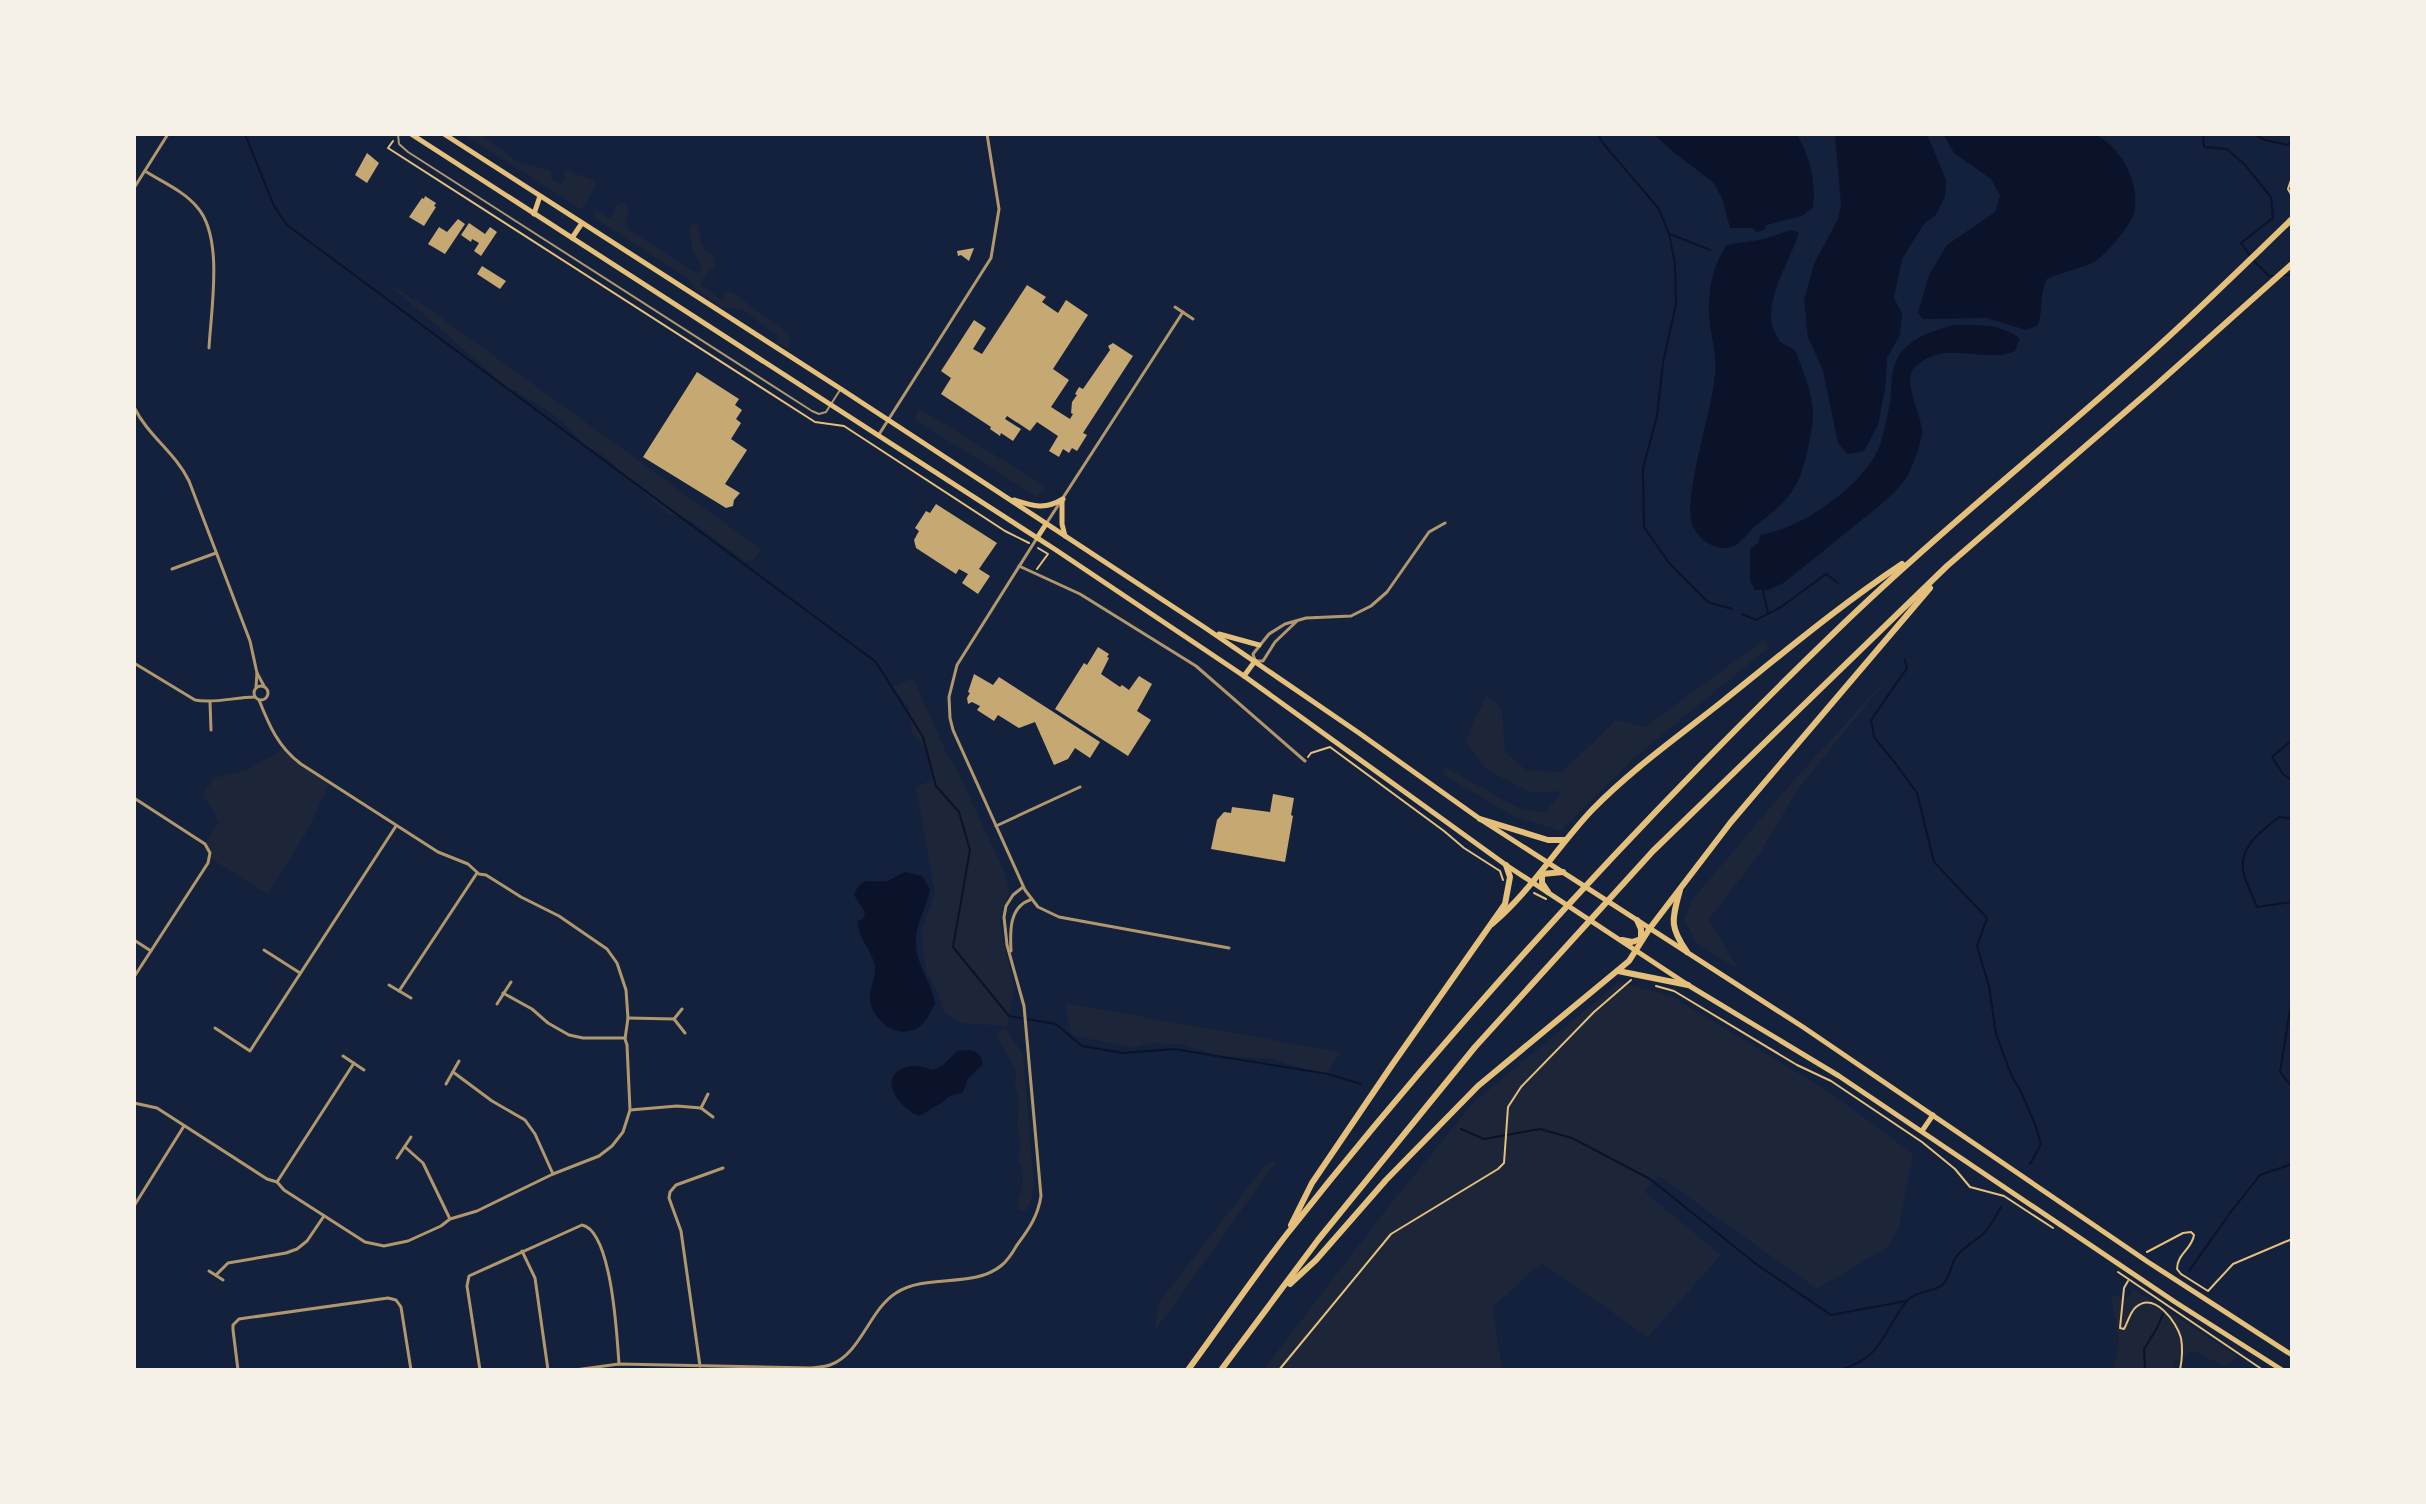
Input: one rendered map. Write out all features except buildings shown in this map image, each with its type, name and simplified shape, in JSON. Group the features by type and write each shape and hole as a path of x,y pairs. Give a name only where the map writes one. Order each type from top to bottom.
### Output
{"highway":[{"path":"411,134 1037,538 1244,676 1551,897 1615,935 1688,985 1819,1063 2082,1238 2136,1280 2282,1370"},
{"path":"444,134 1204,627 1480,819 1815,1035 2148,1262 2292,1355"},
{"path":"534,214 540,196"},
{"path":"1188,1370 1284,1239 1449,1037 1578,893 1758,707 1919,553 2130,372 2292,219"},
{"path":"572,238 582,223"},
{"path":"1221,1370 1318,1240 1475,1047 1653,851 1947,566 2292,264"},
{"path":"1005,497 1042,507 1063,499"},
{"path":"1063,499 1065,536"},
{"path":"1037,538 1046,524"},
{"path":"1551,897 1542,883 1547,862 1592,811 1630,775 1818,624 1919,553"},
{"path":"1278,1295 1316,1260 1386,1180 1478,1086 1618,971 1637,950 1641,939 1731,822 1898,628 1947,566"},
{"path":"1204,627 1259,645"},
{"path":"1244,676 1255,661"},
{"path":"1480,819 1548,840 1567,839"},
{"path":"1284,1239 1312,1183 1505,904 1509,883 1506,865"},
{"path":"1492,924 1542,874 1566,874"},
{"path":"1681,887 1673,926 1675,935 1687,952"},
{"path":"1637,920 1641,939"},
{"path":"1622,940 1632,942 1641,939"},
{"path":"1618,971 1688,985"},
{"path":"1922,1131 1933,1115"}],"street":[{"path":"134,188 168,134"},
{"path":"878,436 993,254 999,203 987,134"},
{"path":"145,171 193,202 210,229 213,247 209,348"},
{"path":"1175,307 1193,319"},
{"path":"1046,524 1183,312"},
{"path":"134,407 148,430 185,473 250,641 257,673 268,692 265,715"},
{"path":"1297,621 1275,642 1263,661 1255,661 1253,654 1276,628 1297,621 1351,616 1371,606 1387,592 1429,532 1445,523"},
{"path":"1037,538 963,653 953,675 949,697 953,730 1023,887 1045,911 1059,917 1229,948"},
{"path":"172,569 216,553"},
{"path":"1019,566 1080,594 1196,666 1305,761"},
{"path":"134,663 187,697 199,701 266,698"},
{"path":"134,1103 157,1108 267,1179 277,1182 284,1190 365,1242 384,1246 408,1241 450,1219 477,1211 605,1151 623,1132 630,1110 625,1038 628,1018 623,976 607,949 559,916 486,875 477,873 468,864 441,854 290,756 277,741 257,698 257,673"},
{"path":"238,697 264,686"},
{"path":"210,702 211,730"},
{"path":"996,826 1080,787"},
{"path":"134,798 209,849 210,856 134,977"},
{"path":"215,1028 250,1051 396,826"},
{"path":"399,991 477,873"},
{"path":"575,1370 619,1364 811,1368 830,1365 844,1357 888,1299 899,1291 989,1273 1004,1264 1030,1228 1039,1211 1041,1196 1024,1006 1007,945 1004,917 1006,906 1023,887"},
{"path":"1011,959 1012,919 1020,904 1031,899"},
{"path":"134,940 151,951"},
{"path":"264,950 300,973"},
{"path":"497,1004 511,982"},
{"path":"389,985 411,998"},
{"path":"503,993 569,1035 625,1038"},
{"path":"674,1019 682,1009"},
{"path":"628,1018 674,1019 685,1033"},
{"path":"343,1056 364,1070"},
{"path":"446,1084 459,1061"},
{"path":"277,1182 354,1063"},
{"path":"453,1072 525,1120 535,1134 553,1174"},
{"path":"701,1108 708,1094"},
{"path":"630,1110 677,1106 701,1108 713,1117"},
{"path":"134,1206 184,1126"},
{"path":"397,1158 411,1137"},
{"path":"405,1147 426,1169 450,1219"},
{"path":"700,1366 681,1231 669,1198 676,1185 723,1168"},
{"path":"216,1275 228,1263 297,1249 307,1241 324,1216"},
{"path":"480,1370 467,1280 472,1274 578,1226 587,1226 594,1232 607,1264 619,1364"},
{"path":"522,1251 535,1278 548,1370"},
{"path":"209,1271 223,1280"},
{"path":"238,1370 233,1330 236,1321 243,1317 388,1298 396,1300 401,1307 411,1370"}],"lane":[{"path":"397,135 403,149 794,400 819,414 826,412 841,389"}],"path":[{"path":"397,135 388,148 815,422 844,426 1020,538"},
{"path":"2292,177 2288,189 2292,196"},
{"path":"1034,573 1048,554"},
{"path":"1305,761 1311,753 1330,747 1464,848 1500,871 1503,881 1509,883"},
{"path":"1526,888 1551,897"},
{"path":"1279,1370 1391,1234 1504,1163 1508,1107 1521,1087 1633,976"},
{"path":"1646,983 1674,991 1797,1065 1831,1081 1922,1142 1955,1169 1970,1187 2004,1196 2053,1228"},
{"path":"2136,1280 2263,1370"}],"shaded area":[{"path":"464,134 482,134 516,161 551,171 552,179 561,184 565,180 564,170 594,180 595,187 581,210"},
{"path":"1654,134 1797,134 1811,170 1813,208 1802,216 1766,225 1764,230 1757,232 1752,228 1730,228 1723,201 1714,183"},
{"path":"1835,134 1927,134 1946,180 1945,197 1936,215 1924,224 1902,259 1894,298 1902,313 1900,335 1887,358 1878,425 1864,451 1847,454 1838,443 1823,371 1808,337 1804,300 1814,264 1838,219 1841,205"},
{"path":"1943,134 2094,134 2113,147 2127,167 2134,190 2132,219 2111,247 2094,262 2047,279 2038,325 2026,330 1987,318 1923,319 1918,313 1929,275 1947,245 1995,212 2000,196 1991,179 1954,153"},
{"path":"621,203 628,209 626,220 629,230 698,274 701,269 693,252 689,228 692,224 698,225 705,250 715,259 714,269 707,272 701,285 722,300 725,293 732,292 786,332 789,349 777,342 777,335 742,310 722,307 693,287 690,280 593,217 597,210 611,218 616,205"},
{"path":"1791,230 1799,233 1776,289 1771,312 1774,331 1780,342 1795,350 1809,390 1813,414 1808,451 1796,485 1782,503 1736,545 1716,547 1699,536 1692,524 1690,511 1715,375 1709,314 1712,278 1727,245 1764,239"},
{"path":"389,284 432,311 762,550 751,561 745,561 692,522 667,513 600,453 584,445 560,419 516,391 502,386"},
{"path":"1954,325 1997,328 2020,339 2015,351 2003,355 1940,354 1916,366 1910,379 1922,433 1906,479 1883,503 1782,584 1768,590 1755,590 1750,581 1750,549 1759,542 1760,535 1777,531 1814,513 1850,486 1865,470 1882,438 1897,359 1914,341"},
{"path":"919,408 1046,487 1037,497 914,419"},
{"path":"1765,639 1768,648 1640,753 1560,831 1513,816 1442,774 1445,767 1520,809 1544,813 1563,791 1532,793 1487,770 1466,741 1487,696 1502,709 1505,752 1526,770 1562,772 1616,720 1645,727"},
{"path":"1897,667 1798,789 1760,853 1709,919 1739,970 1697,943 1684,920 1692,900 1787,788"},
{"path":"913,678 1006,875 1009,892 1000,915 1000,925 1014,990 1007,1026 962,1023 944,1013 928,975 921,932 935,893 916,788 933,779 929,753 912,733 909,707 892,687"},
{"path":"283,749 330,783 306,833 267,894 210,858 205,844 219,822 203,795 214,778 247,770"},
{"path":"905,872 922,876 930,889 920,919 916,947 935,1004 919,1027 902,1032 882,1023 871,1005 875,968 857,921 863,919 865,912 854,895 863,882 887,881"},
{"path":"1619,982 1671,996 1828,1091 1913,1154 1899,1226 1889,1246 1817,1289 1659,1176 1645,1192 1721,1255 1648,1337 1541,1263 1493,1307 1502,1370 1263,1370 1392,1202 1474,1102"},
{"path":"1065,1003 1341,1052 1325,1076 1273,1059 1218,1056 1181,1044 1149,1043 1132,1048 1071,1035"},
{"path":"1005,1028 1023,1054 1034,1186 1026,1210 1020,1211 1017,1202 1023,1185 1018,1158 1021,1142 1017,1130 1019,1099 1015,1085 1016,1071 996,1034"},
{"path":"968,1050 978,1054 983,1064 968,1079 963,1092 948,1097 919,1116 897,1098 892,1082 901,1069 916,1066 933,1070 957,1051"},
{"path":"1276,1162 1155,1329 1158,1304 1266,1164"},
{"path":"2133,1289 2237,1356 2226,1367 2192,1350 2174,1362 2173,1370 2114,1370 2119,1341 2111,1296 2129,1297"}],"waterway":[{"path":"245,134 274,206 287,225 876,662 923,737 936,786 959,812 970,850 953,947 1009,1016 1056,1024 1082,1046 1123,1053 1174,1049 1328,1074 1361,1084"},
{"path":"1598,134 1659,209 1669,234 1675,263 1676,304 1663,363 1657,416 1643,468 1644,527 1669,563 1708,602 1732,609"},
{"path":"2203,134 2204,147 2227,149 2271,197 2273,218 2241,243 2269,276 2275,276"},
{"path":"2254,134 2288,145 2292,140"},
{"path":"1670,234 1710,250"},
{"path":"2281,275 2292,275"},
{"path":"1742,614 1756,620 1781,607 1826,574 1838,583"},
{"path":"1763,591 1768,613"},
{"path":"1905,660 1907,668 1871,720 1874,737 1917,793 1934,862 1987,918 1977,946 1989,986 1996,1034 2041,1144 2030,1164"},
{"path":"2292,740 2272,757 2283,774 2292,780"},
{"path":"2292,819 2279,817 2249,845 2243,860 2247,883 2257,907 2292,902"},
{"path":"2292,998 2280,1072 2292,1087"},
{"path":"1461,1129 1484,1139 1540,1129 1572,1138 1650,1179 1756,1264 1831,1315 1906,1301"},
{"path":"2189,1271 2260,1175 2292,1164"},
{"path":"1840,1370 1854,1365 1874,1351 1910,1298 1943,1284 1956,1257 1987,1230 2001,1207"},
{"path":"2145,1370 2144,1349 2163,1314"}]}
